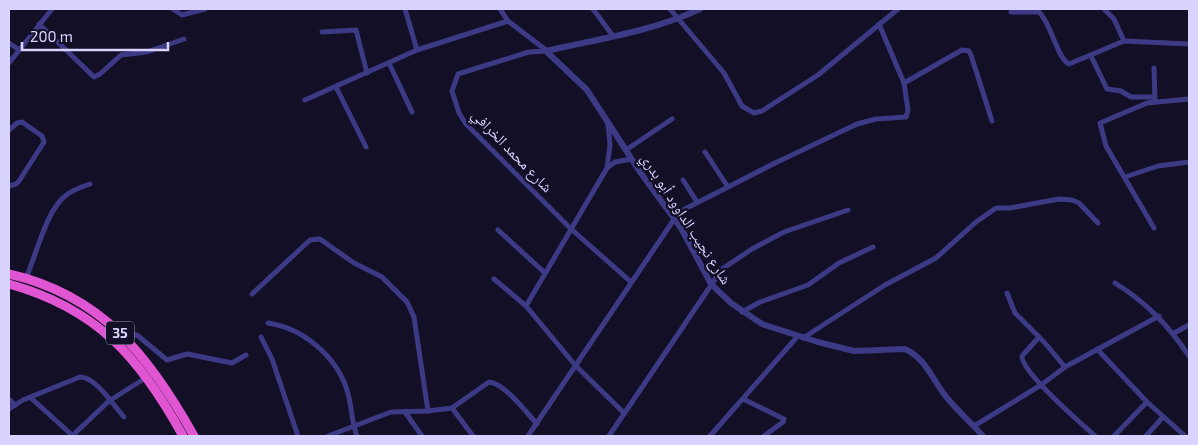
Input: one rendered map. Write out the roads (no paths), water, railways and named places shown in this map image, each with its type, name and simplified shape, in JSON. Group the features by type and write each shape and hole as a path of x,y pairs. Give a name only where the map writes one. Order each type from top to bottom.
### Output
{"highway":[{"name":"35","path":"9,274 26,278 71,297 122,334 157,374 194,436"},
{"name":"35","path":"9,284 33,291 70,308 107,333 148,377 183,436"}],"street":[{"path":"9,63 52,9"},
{"path":"173,9 182,15 205,9"},
{"path":"405,9 417,50"},
{"path":"500,9 508,21 546,50"},
{"path":"593,9 613,36"},
{"path":"670,9 724,73 742,106 754,114 762,111 813,79 898,9"},
{"name":"شارع محمد الخرافي","path":"631,282 570,228 466,124 458,113 452,91 458,74 464,70 529,52 642,30 678,19 700,9"},
{"path":"1104,9 1114,19 1124,41"},
{"path":"1011,12 1024,10 1038,12 1050,27 1063,59 1067,63 1073,64 1124,41 1189,44"},
{"path":"305,100 417,50 508,21"},
{"path":"39,24 94,77 121,55 147,52 184,39"},
{"path":"528,436 679,212 861,123 876,119 906,118 908,110 904,82 879,24"},
{"path":"322,32 349,28 356,30 367,73"},
{"path":"9,43 18,50"},
{"name":"شارع نجيب الداوود أبو بدري","path":"546,50 587,90 632,159 674,218 711,284 742,312 762,324 800,337 854,351 905,349 912,352 927,368 948,399 983,436"},
{"path":"904,82 962,50 966,50 971,55 992,121"},
{"path":"1091,56 1107,89 1122,91 1129,96 1155,99 1189,99"},
{"path":"390,63 412,112"},
{"path":"1154,68 1155,99"},
{"path":"336,87 366,147"},
{"path":"1154,228 1106,146 1100,122 1155,99"},
{"path":"626,150 672,119"},
{"path":"9,130 17,123 22,122 42,136 44,142 19,181 9,186"},
{"path":"607,122 610,145 607,168"},
{"path":"705,152 728,187"},
{"path":"526,306 570,228 607,168 615,162 632,159"},
{"path":"1125,177 1158,166 1189,162"},
{"path":"683,180 697,202"},
{"path":"26,278 49,219 58,203 75,190 90,184"},
{"path":"710,436 800,337 886,285 936,258 976,222 996,208 1010,208 1059,199 1072,200 1079,203 1098,223"},
{"path":"610,436 722,269 752,249 790,230 848,210"},
{"path":"498,230 544,273"},
{"path":"252,294 267,278 290,261 310,240 315,238 320,239 354,263 382,277 407,302 414,317 428,412"},
{"path":"742,312 760,302 808,284 839,262 873,247"},
{"path":"494,279 526,306 575,365 624,413"},
{"path":"1115,283 1138,298 1159,316 1174,333 1189,356"},
{"path":"1007,293 1015,313 1039,336 1065,367"},
{"path":"974,426 1041,385 1065,367 1159,316"},
{"path":"268,323 296,330 329,358 347,390 357,436"},
{"path":"1174,333 1189,325"},
{"path":"122,334 137,336 167,360 187,354 232,363 246,355"},
{"path":"1039,336 1022,359 1041,385 1095,436"},
{"path":"261,337 272,359 298,436"},
{"path":"1097,349 1147,402 1185,436"},
{"path":"9,409 80,377 85,377 93,381 124,417"},
{"path":"31,398 72,436 109,401 148,377"},
{"path":"328,436 354,428 385,414 428,412 452,408 486,383 493,382 509,394 537,424"},
{"path":"743,398 784,419 783,422 764,436"},
{"path":"9,399 15,405"},
{"path":"1114,436 1147,402"},
{"path":"452,408 472,436"},
{"path":"405,412 422,436"},
{"path":"1146,436 1163,417"}]}
